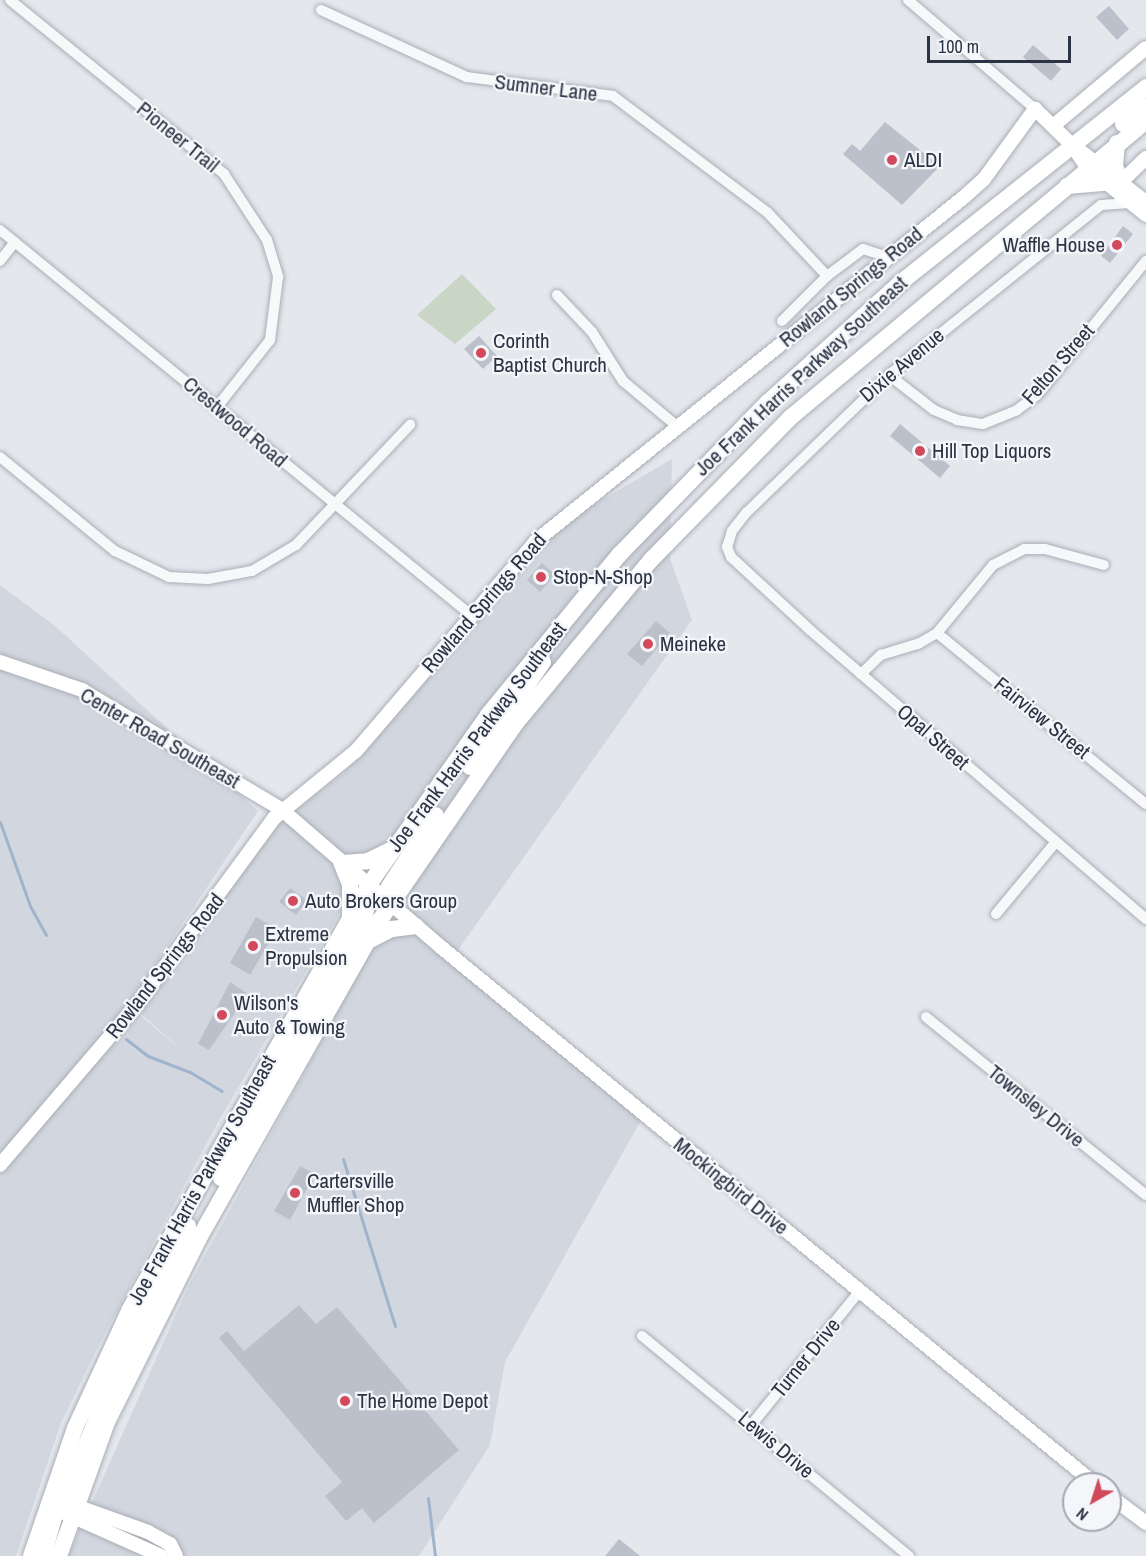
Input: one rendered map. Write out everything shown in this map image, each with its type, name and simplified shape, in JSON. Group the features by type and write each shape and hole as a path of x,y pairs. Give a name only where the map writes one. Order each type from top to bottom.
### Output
{"main road":[{"name":"Joe Frank Harris Parkway Southeast","path":"59,1556 62,1505 117,1337 368,886 488,715 563,622 649,523 776,395 900,283 1146,87"},
{"path":"1090,160 1146,106"},
{"name":"Joe Frank Harris Parkway Southeast","path":"31,1556 62,1505 199,1238 367,942 390,904 541,691 682,525 843,370 1063,187 1090,160 1146,121"},
{"path":"1063,187 1113,182 1117,143"},
{"path":"390,904 387,894 393,878 550,651 563,622"},
{"path":"350,917 350,884 341,862 368,861 395,847"},
{"path":"199,1238 212,1197 241,1137 364,918 368,886"},
{"path":"367,942 392,929 416,926"},
{"path":"43,1556 62,1505"}],"street":[{"name":"Pioneer Trail","path":"10,0 224,174 267,240 278,277 270,340 217,407"},
{"path":"908,0 1035,109 1113,182 1129,203 1146,215"},
{"name":"Sumner Lane","path":"321,10 467,76 613,96 766,212 827,276"},
{"path":"1053,126 1146,48"},
{"name":"Rowland Springs Road","path":"0,1165 136,1006 281,809 345,763 471,615 551,527 679,428 984,179 1035,109"},
{"path":"1101,205 1113,182 1146,158"},
{"path":"1113,182 1146,202"},
{"path":"1101,205 1129,203"},
{"name":"Dixie Avenue","path":"727,548 732,531 746,513 889,375 1101,205"},
{"name":"Crestwood Road","path":"0,230 471,615"},
{"path":"0,261 15,242"},
{"path":"783,321 827,276 863,249 888,257"},
{"name":"Felton Street","path":"889,375 934,410 957,420 983,424 1017,410 1038,395 1146,261"},
{"path":"557,295 591,332 623,381 679,428"},
{"path":"0,457 115,551 169,577 208,579 252,571 296,545 336,506 410,425"},
{"name":"Opal Street","path":"727,548 731,557 861,674 1146,919"},
{"path":"861,674 880,654 918,644 937,633 993,565 1024,549 1045,549 1104,565"},
{"name":"Fairview Street","path":"937,633 1146,804"},
{"name":"Center Road Southeast","path":"0,662 82,690 281,809 341,862"},
{"path":"996,914 1055,843"},
{"name":"Mockingbird Drive","path":"341,862 859,1292 1080,1472"},
{"name":"Townsley Drive","path":"926,1017 1146,1195"},
{"name":"Turner Drive","path":"752,1425 859,1292"},
{"name":"Lewis Drive","path":"642,1336 909,1556"},
{"path":"62,1505 161,1556"},
{"path":"62,1505 159,1538 176,1556"},
{"path":"1122,1505 1146,1523"}],"shaded area":[{"path":"672,459 670,559 692,620 453,957 354,889 217,1124 98,1347 61,1423 16,1556 0,1556 0,585 55,626 258,811 128,1005 193,1060 139,1012 280,822 344,773 512,574 578,514"},
{"path":"390,915 644,1115 505,1362 490,1445 419,1556 68,1556 189,1285"}],"green space":[{"path":"462,274 496,309 455,344 417,315"}],"building":[{"path":"1109,6 1129,29 1117,40 1096,17"},
{"path":"1033,45 1061,69 1051,81 1023,57"},
{"name":"ALDI","path":"885,122 940,166 902,205 843,154 852,144 860,151"},
{"name":"Waffle House","path":"1123,226 1133,234 1110,263 1101,256"},
{"name":"Corinth Baptist Church","path":"479,336 497,356 483,369 464,349"},
{"name":"Hill Top Liquors","path":"900,424 950,466 940,478 890,436"},
{"name":"Stop-N-Shop","path":"542,563 555,575 540,592 527,580"},
{"name":"Meineke","path":"656,621 670,633 642,666 627,654"},
{"name":"Auto Brokers Group","path":"290,888 307,900 296,915 279,902"},
{"name":"Extreme Propulsion","path":"256,917 277,929 250,975 230,963"},
{"name":"Wilson's Auto & Towing","path":"230,982 248,994 209,1050 198,1044"},
{"name":"Cartersville Muffler Shop","path":"300,1166 315,1174 290,1220 274,1211"},
{"name":"The Home Depot","path":"299,1305 316,1324 337,1307 459,1450 374,1523 362,1508 346,1521 325,1496 342,1482 219,1338 227,1331 244,1351"},
{"path":"619,1539 640,1556 605,1556"}],"waterway":[{"path":"0,822 30,906 46,935"},
{"path":"126,1039 148,1056 190,1072 222,1091"},
{"path":"343,1159 395,1326"},
{"path":"428,1498 435,1556"}],"place":[{"name":"ALDI","path":"892,160"},
{"name":"Waffle House","path":"1117,245"},
{"name":"Corinth Baptist Church","path":"481,353"},
{"name":"Hill Top Liquors","path":"920,451"},
{"name":"Stop-N-Shop","path":"541,577"},
{"name":"Meineke","path":"648,644"},
{"name":"Auto Brokers Group","path":"293,901"},
{"name":"Extreme Propulsion","path":"253,946"},
{"name":"Wilson's Auto & Towing","path":"222,1015"},
{"name":"Cartersville Muffler Shop","path":"295,1193"},
{"name":"The Home Depot","path":"345,1401"}]}
